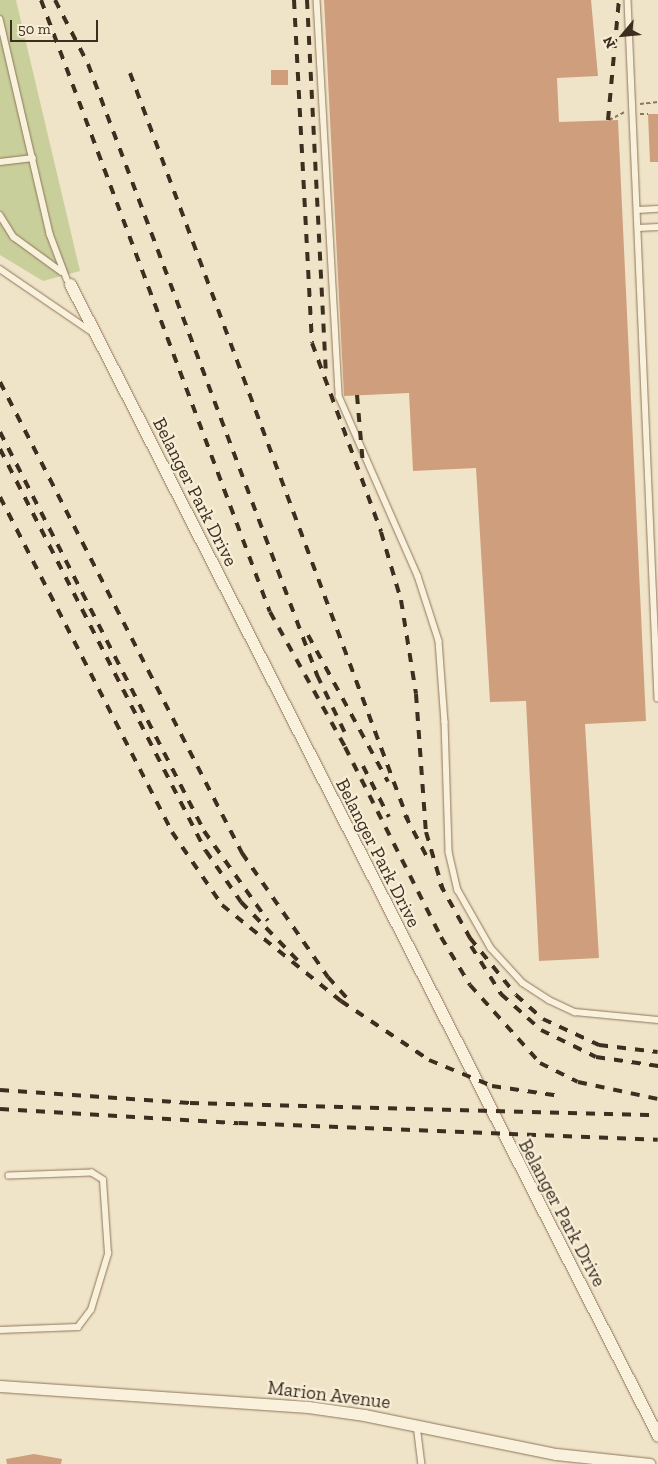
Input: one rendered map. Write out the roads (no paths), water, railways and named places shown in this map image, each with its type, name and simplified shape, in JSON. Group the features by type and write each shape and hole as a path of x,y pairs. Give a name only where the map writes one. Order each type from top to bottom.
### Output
{"street":[{"name":"Belanger Park Drive","path":"68,281 658,1436"},
{"name":"Marion Avenue","path":"0,1386 308,1407 417,1425 556,1454 649,1464"}],"lane":[{"path":"317,0 339,396 418,576 438,641 446,722 449,852 458,890 491,948 523,983 549,1000 575,1012 658,1020"},
{"path":"628,0 658,698"},
{"path":"0,19 50,234 68,281"},
{"path":"0,162 33,158"},
{"path":"637,210 658,209"},
{"path":"0,215 14,237 49,261 68,281"},
{"path":"638,228 658,227"},
{"path":"0,269 96,334"},
{"path":"0,1330 78,1328 91,1310 108,1254 103,1180 92,1173 9,1176"},
{"path":"417,1425 422,1464"}],"railway":[{"path":"41,0 270,612 345,747 441,937 470,985 540,1063 578,1082 658,1099"},
{"path":"55,0 88,64 317,675 345,733"},
{"path":"294,0 312,343 381,532 401,600 416,694 426,832 443,890"},
{"path":"307,0 326,374"},
{"path":"608,120 619,0"},
{"path":"130,73 408,820"},
{"path":"0,382 242,853 328,977 349,1000"},
{"path":"357,395 363,465"},
{"path":"0,432 204,831 268,921"},
{"path":"0,449 206,851 241,902 302,965"},
{"path":"0,497 172,832 222,905 341,1001 429,1060 492,1086 560,1096"},
{"path":"308,635 388,782"},
{"path":"363,766 389,817"},
{"path":"405,815 427,857"},
{"path":"440,884 470,938 516,995 543,1019 599,1045 658,1052"},
{"path":"471,946 501,994 541,1030 596,1057 658,1066"},
{"path":"0,1090 190,1103 658,1115"},
{"path":"0,1109 239,1123 658,1140"}]}
